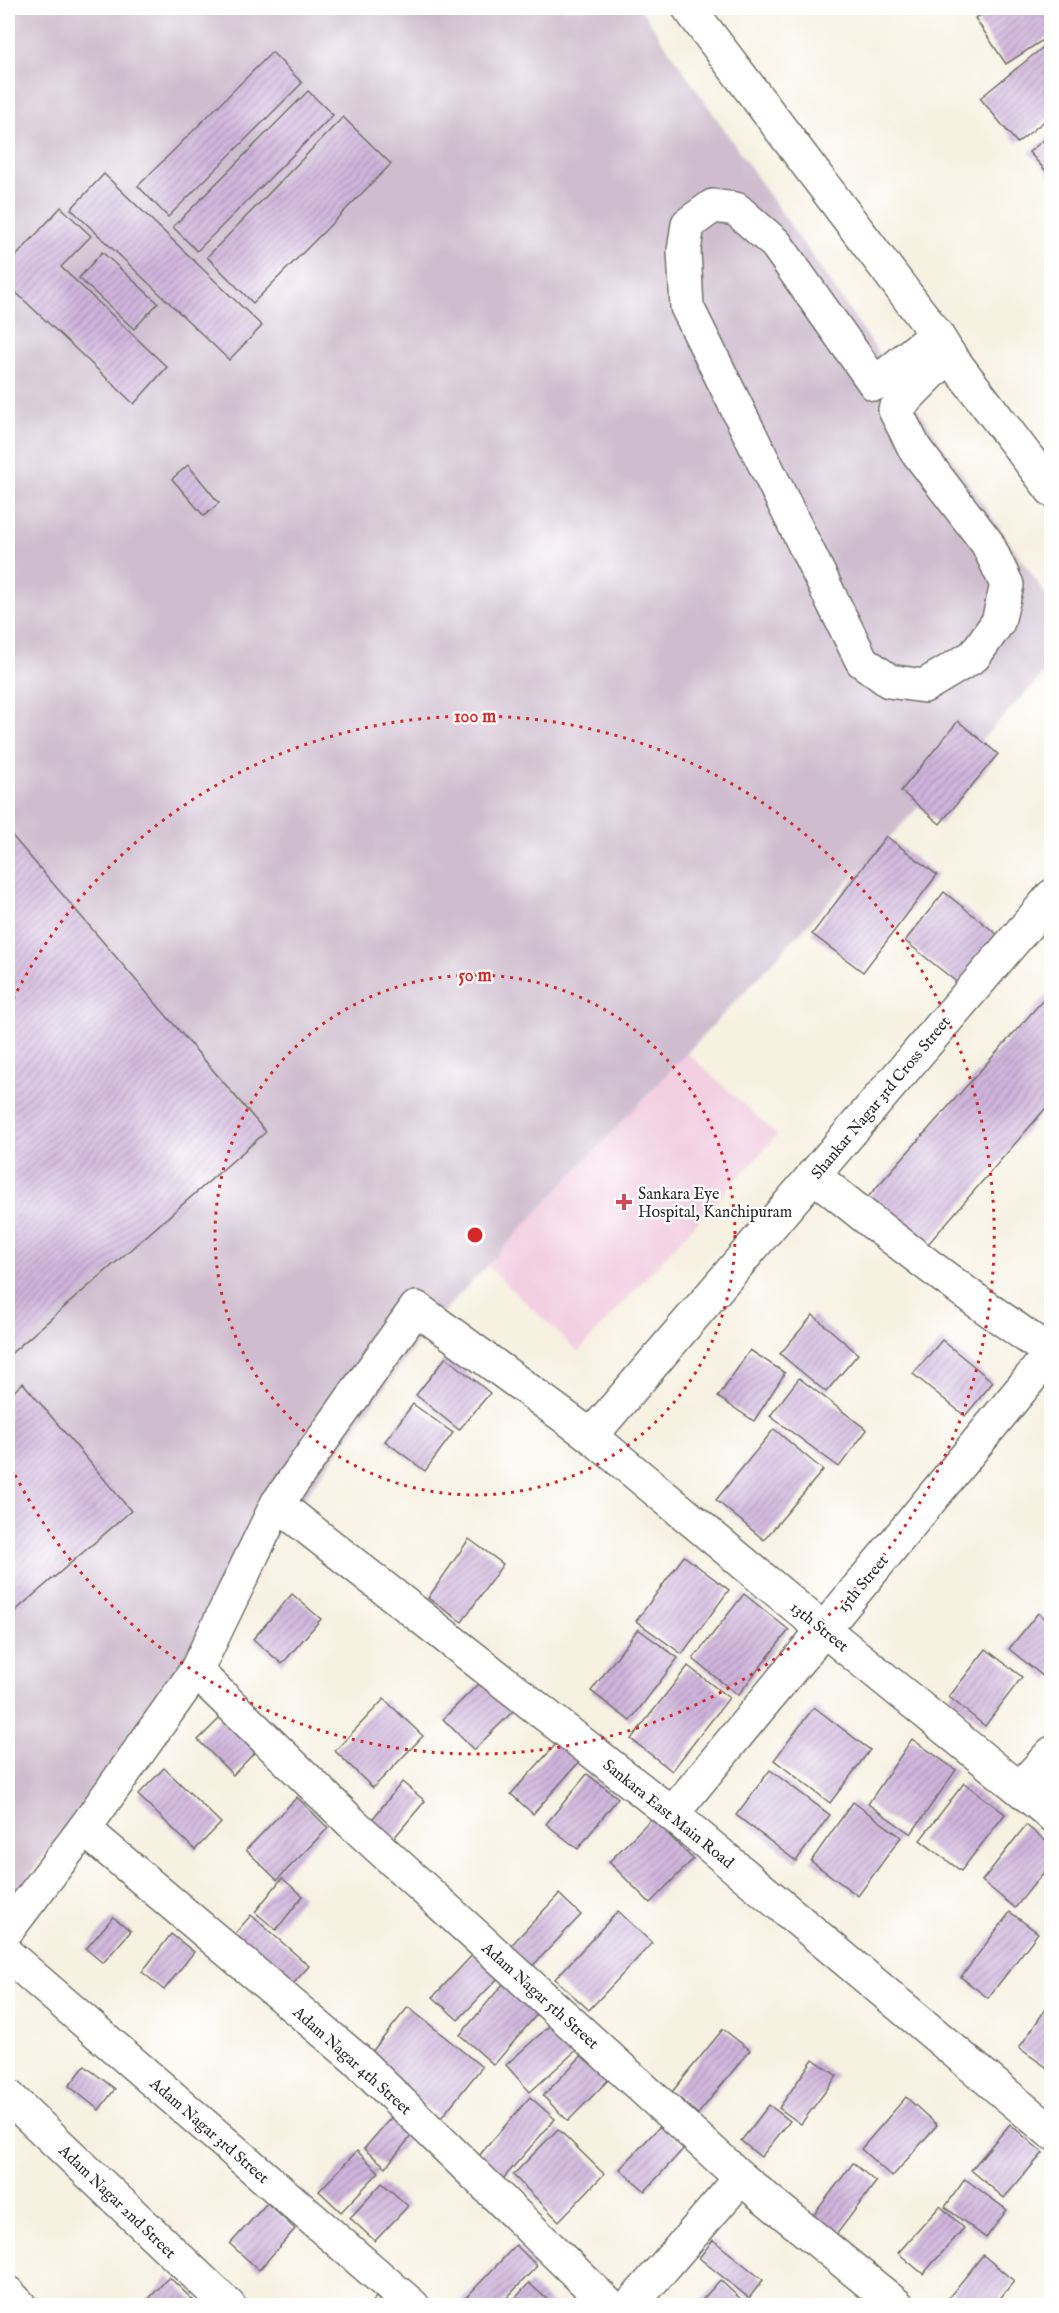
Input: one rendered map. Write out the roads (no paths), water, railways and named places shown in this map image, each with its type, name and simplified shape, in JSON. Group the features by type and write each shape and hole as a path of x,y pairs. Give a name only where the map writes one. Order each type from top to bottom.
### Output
{"street":[{"path":"689,8 1052,490"},
{"path":"713,206 736,209 776,244 895,410 915,449 987,543 1007,585 998,622 974,656 924,686 889,681 862,661 687,307 684,251 688,224 713,206"},
{"path":"875,384 943,344"},
{"path":"895,410 943,344"},
{"name":"Shankar Nagar 3rd Cross Street","path":"591,1436 1052,896"},
{"path":"813,1175 963,1293 1052,1353"},
{"name":"13th Street","path":"277,1504 416,1308 591,1436 1052,1815"},
{"name":"15th Street","path":"672,1814 1052,1353"},
{"path":"8,1929 84,1829 196,1671 277,1504"},
{"name":"Sankara East Main Road","path":"277,1504 672,1814 1050,2129"},
{"name":"Adam Nagar 5th Street","path":"196,1671 351,1821 741,2178 898,2306"},
{"path":"1020,1788 1052,1753"},
{"name":"Adam Nagar 4th Street","path":"84,1829 356,2059 610,2306"},
{"name":"Adam Nagar 3rd Street","path":"8,1955 413,2306"},
{"name":"Adam Nagar 2nd Street","path":"8,2096 229,2306"},
{"path":"630,2306 741,2178"},
{"path":"8,2293 20,2306"}],"place":[{"name":"Sankara Eye Hospital, Kanchipuram","path":"624,1202"}]}
